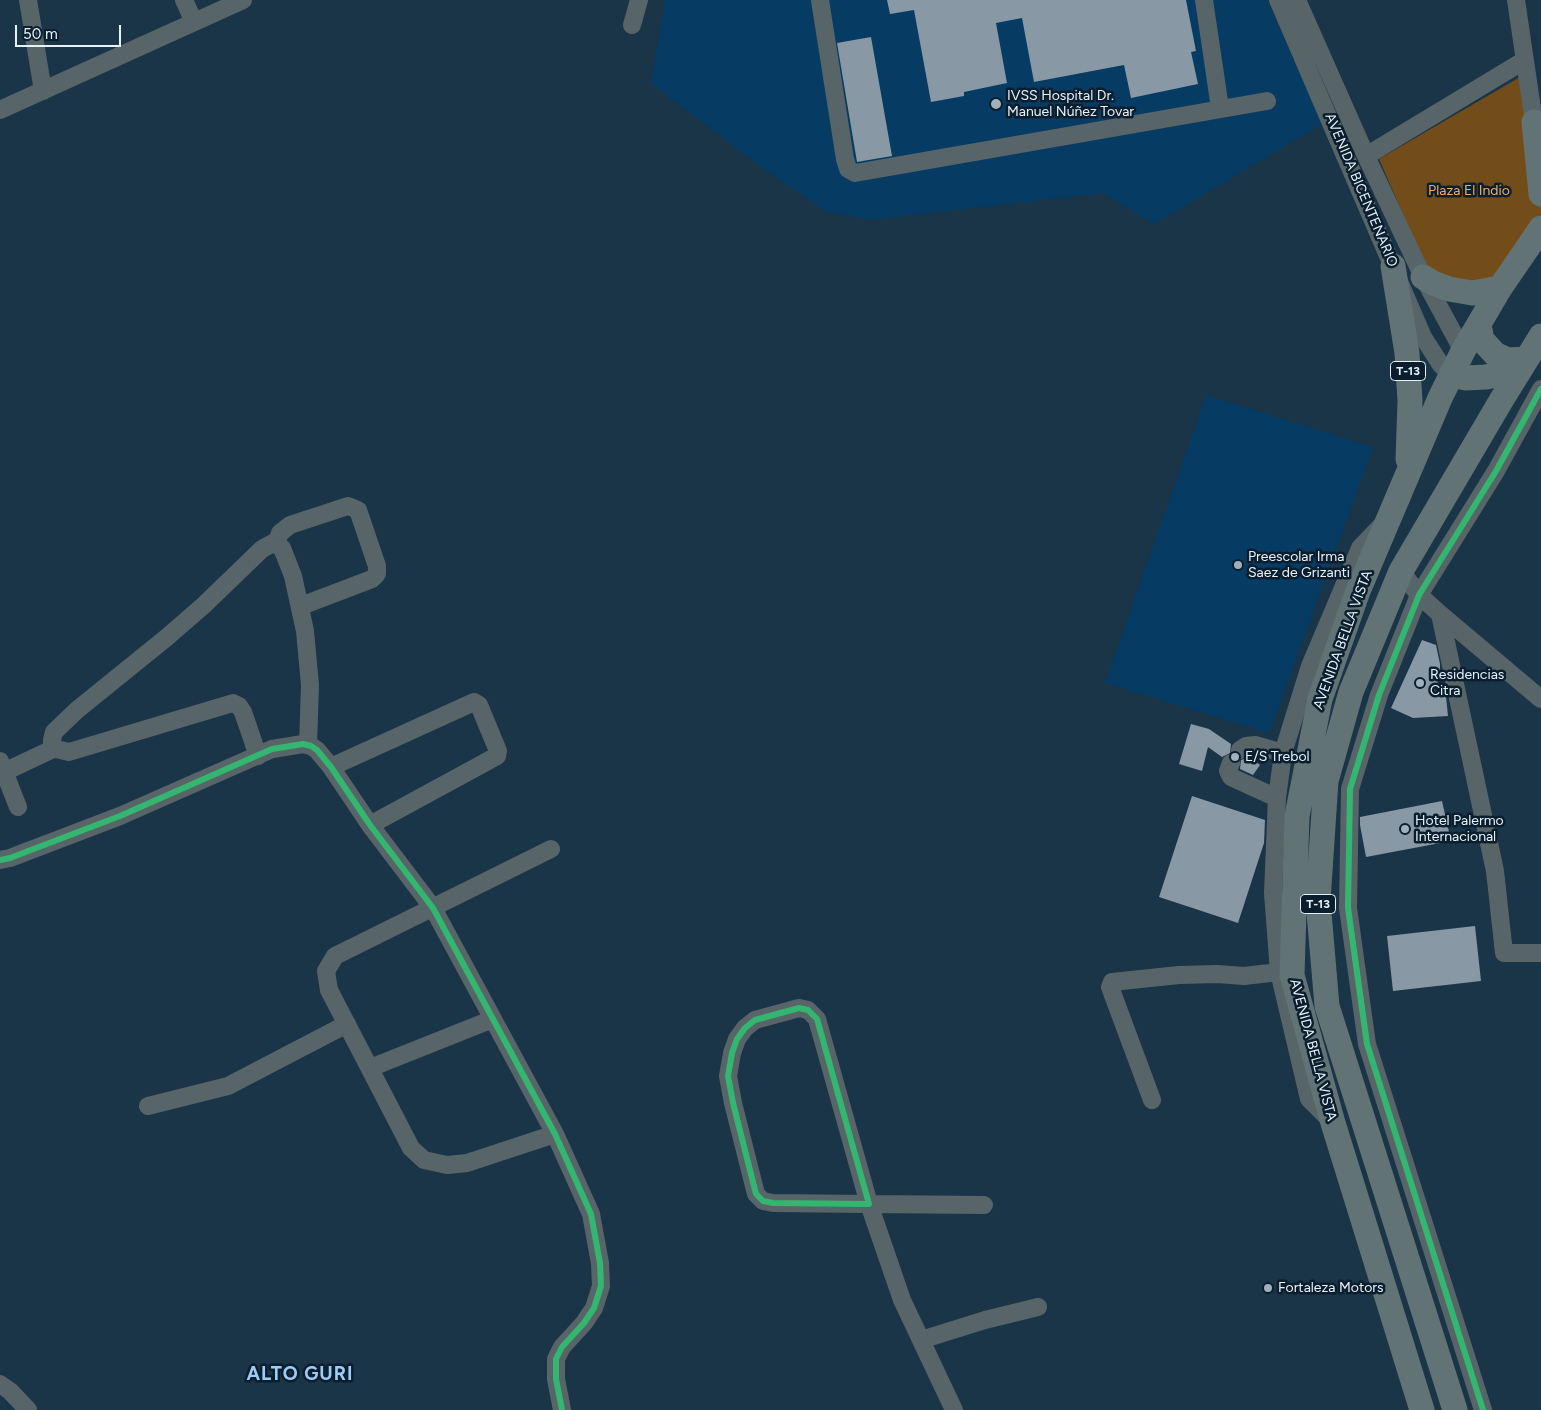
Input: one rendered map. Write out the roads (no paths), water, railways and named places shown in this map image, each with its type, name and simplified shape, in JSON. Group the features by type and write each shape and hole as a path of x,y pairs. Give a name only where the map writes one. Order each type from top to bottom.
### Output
{"highway":[{"path":"1538,129 1541,194"},
{"name":"T-13","path":"1447,383 1463,350 1500,288 1541,228"},
{"name":"T-13","path":"1394,266 1408,362 1410,401 1407,477"},
{"path":"1423,277 1433,283 1472,293 1500,288"},
{"path":"1479,325 1482,340 1495,354 1508,360 1526,359"},
{"name":"T-13","path":"1498,408 1541,336"},
{"path":"1463,350 1492,403 1498,408"},
{"path":"1447,383 1507,372 1526,359"},
{"path":"1447,383 1473,391 1498,408"},
{"name":"AVENIDA BELLA VISTA","path":"1422,1410 1333,1123 1292,975 1297,816 1320,698 1358,591 1447,383"},
{"name":"AVENIDA BELLA VISTA","path":"1455,1410 1327,1006 1318,901 1326,781 1351,692 1401,571 1498,408"}],"street":[{"path":"28,0 43,91"},
{"path":"184,0 194,22"},
{"path":"0,110 244,0"},
{"path":"632,26 638,0"},
{"path":"820,0 845,160 848,169 855,173 1267,101"},
{"path":"1204,0 1220,108"},
{"name":"AVENIDA BICENTENARIO","path":"1278,0 1423,337 1441,366 1447,383"},
{"name":"AVENIDA BICENTENARIO","path":"1296,0 1423,277 1463,350"},
{"path":"1516,0 1538,129"},
{"path":"1366,156 1525,60"},
{"name":"T-13","path":"1482,1410 1367,1044 1348,908 1350,789 1379,696 1419,595 1538,401"},
{"path":"276,544 280,533 290,525 348,506 358,510 378,566 378,574 372,579 301,606"},
{"name":"T-13","path":"1333,1123 1309,1099 1279,972 1273,893 1277,798 1283,753 1310,666 1360,548 1393,511"},
{"path":"55,748 52,742 54,732 77,710 204,606 262,549 270,544 276,544 282,548 293,576 301,606 310,685 308,745"},
{"path":"1401,571 1419,595 1541,699"},
{"path":"1440,614 1495,871 1504,953 1541,953"},
{"path":"332,767 474,702 479,705 498,751 498,756 370,825"},
{"path":"18,807 2,767 55,748 69,752 233,703 239,706 243,712 258,756"},
{"path":"0,860 10,858 120,816 272,749 292,745 308,745 317,750 332,767 370,825 433,908 555,1134 591,1214 600,1263 601,1286 594,1308 584,1323 562,1347 556,1359 556,1379 562,1410"},
{"path":"1277,798 1231,777 1228,771 1236,757 1246,746 1255,745 1283,753"},
{"path":"551,849 334,956 326,971 329,990 411,1148 424,1160 447,1165 466,1163 555,1134"},
{"path":"1152,1100 1110,987 1112,982 1179,975 1217,974 1244,976 1279,972"},
{"path":"954,1410 902,1300 869,1204 817,1019 808,1010 799,1008 755,1020 745,1028 737,1039 732,1053 728,1076 756,1194 763,1201 773,1203 869,1204 984,1205"},
{"path":"370,1068 493,1019"},
{"path":"148,1106 228,1086 347,1024"},
{"path":"921,1340 1038,1306"},
{"path":"0,1384 10,1390 28,1410"}],"place":[{"name":"IVSS Hospital Dr. Manuel Núñez Tovar","path":"996,104"},
{"name":"Preescolar Irma Saez de Grizanti","path":"1238,565"},
{"name":"Residencias Citra","path":"1420,683"},
{"name":"E/S Trebol","path":"1235,757"},
{"name":"Hotel Palermo Internacional","path":"1405,829"},
{"name":"Fortaleza Motors","path":"1268,1288"}],"district":[{"name":"ALTO GURI","path":"300,1374"}],"park label":[{"name":"Plaza El Indio","path":"1469,191"}]}
